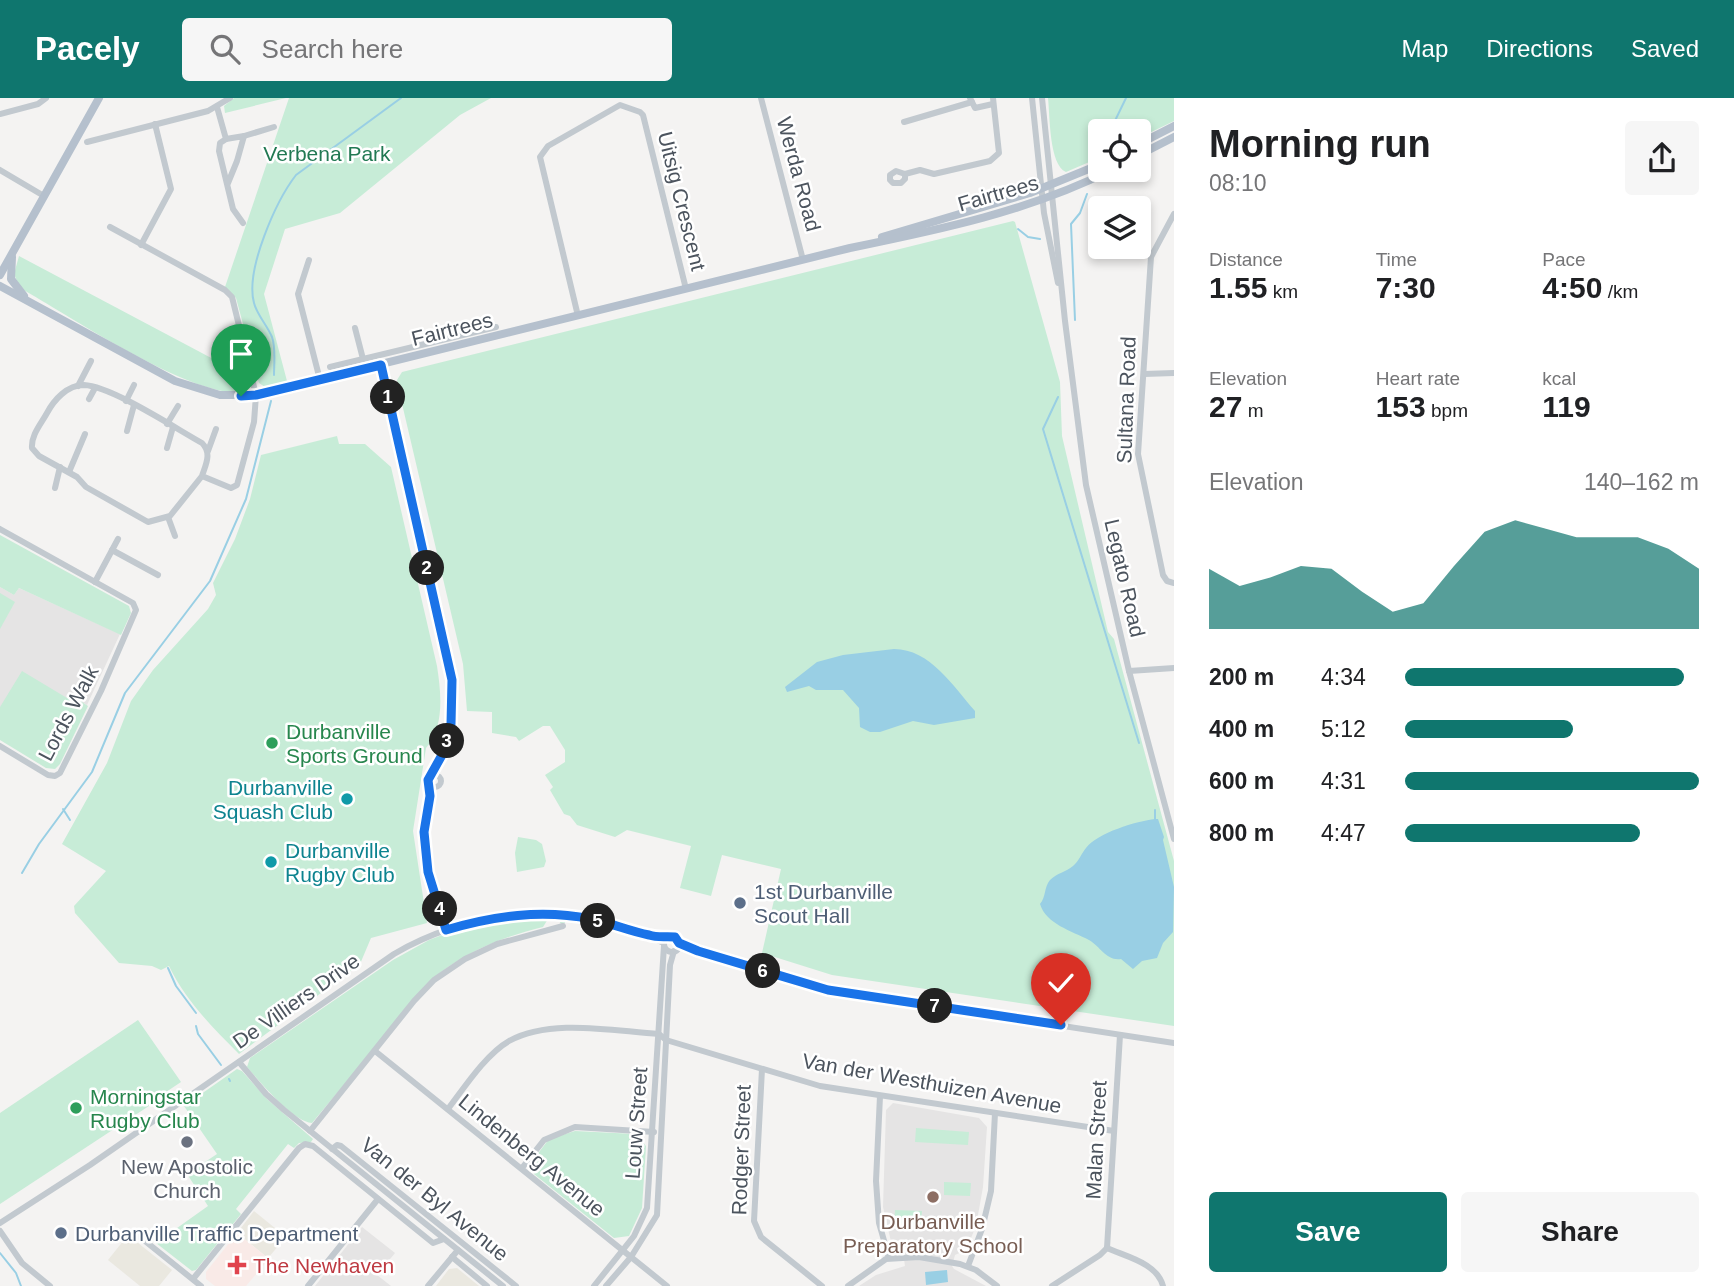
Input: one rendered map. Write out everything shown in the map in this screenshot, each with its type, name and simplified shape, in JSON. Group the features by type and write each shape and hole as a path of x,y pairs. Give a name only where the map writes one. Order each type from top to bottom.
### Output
{"main road":[{"path":"0,275 99,98"},
{"path":"1151,138 1174,126"},
{"path":"1151,149 1174,137"},
{"name":"Fairtrees","path":"850,248 1042,189 1088,170"},
{"name":"Fairtrees","path":"0,286 187,386 219,395 256,395 381,365 456,341 578,316 850,248 910,236 1043,200 1088,180"},
{"path":"12,254 11,279 28,300"}],"street":[{"path":"0,114 38,104 46,98"},
{"path":"87,142 217,107 230,98"},
{"name":"Werda Road","path":"761,98 803,260"},
{"name":"Legato Road","path":"1032,98 1043,200 1065,321"},
{"name":"Legato Road","path":"1042,98 1065,321 1086,485 1129,671 1174,839"},
{"path":"904,122 971,100 975,108 993,101 999,153 990,161 934,174 920,170 905,174"},
{"name":"Uitsig Crescent","path":"578,316 540,157 548,146 620,105 640,112 643,116 686,289"},
{"path":"217,107 226,139"},
{"path":"141,245 171,189 155,124"},
{"path":"243,223 234,212 219,149 220,143 226,139 274,127"},
{"path":"227,183 244,136"},
{"path":"0,170 44,196"},
{"name":"Sultana Road","path":"1174,214 1151,257 1138,459 1163,575 1167,581 1174,583"},
{"path":"110,227 230,293 256,395 254,422 236,486 229,487 202,476"},
{"path":"309,260 298,294 320,380"},
{"path":"330,368 456,341 496,327"},
{"path":"355,328 363,359"},
{"path":"91,361 78,386 56,398 32,440 36,453 77,477 86,487 148,522 168,517 202,476 216,429"},
{"path":"381,365 451,672 452,712 442,755 441,782 434,786 425,822 425,853 446,930"},
{"path":"1144,374 1174,373"},
{"path":"126,401 134,385"},
{"path":"78,386 106,390 202,443 208,451"},
{"path":"89,399 95,388"},
{"path":"127,431 134,405"},
{"path":"167,448 170,425 178,406"},
{"path":"69,472 85,434"},
{"path":"55,488 60,467"},
{"path":"168,517 175,536"},
{"path":"0,529 95,582 118,539"},
{"path":"112,550 158,575"},
{"name":"Lords Walk","path":"0,746 47,775 60,774 136,614 133,603 95,582"},
{"path":"1129,671 1174,668"},
{"path":"434,786 428,780 442,755"},
{"path":"431,775 440,776"},
{"name":"De Villiers Drive","path":"0,1223 90,1165 394,954 446,930 496,917 546,914 590,919 664,942"},
{"path":"310,1131 414,1001 434,981 454,966 496,944 563,926"},
{"path":"677,948 675,937 664,942 668,951 677,948 698,951 828,990 1174,1043"},
{"name":"Louw Street","path":"594,1286 641,1226 647,1208 664,942"},
{"name":"Louw Street","path":"606,1286 631,1257 657,1215 670,965 677,948"},
{"path":"448,1109 484,1063 506,1043 541,1029 659,1034"},
{"name":"Van der Westhuizen Avenue","path":"659,1034 666,1040 820,1086 1114,1130"},
{"name":"Malan Street","path":"1107,1248 1120,1035"},
{"name":"Lindenberg Avenue","path":"374,1051 667,1286"},
{"name":"Van der Byl Avenue","path":"239,1062 266,1094 503,1286"},
{"name":"Rodger Street","path":"762,1069 754,1221 761,1237 822,1286"},
{"path":"880,1096 876,1181 879,1223 889,1258"},
{"path":"968,1266 982,1229 991,1191 995,1113"},
{"path":"522,1168 544,1140 575,1127 661,1132"},
{"name":"Van der Byl Avenue","path":"193,1279 299,1147 305,1144 313,1146 433,1242 444,1239"},
{"name":"Van der Byl Avenue","path":"332,1149 337,1145 341,1146 516,1286"},
{"path":"308,1286 378,1199"},
{"path":"0,1231 22,1263 50,1286"},
{"path":"140,1237 201,1286"},
{"path":"1052,1286 1101,1255 1107,1248 1154,1269 1163,1286"},
{"path":"428,1286 458,1250"},
{"path":"452,1257 487,1286"},
{"path":"848,1286 889,1258 935,1258 968,1266 997,1286"}],"shaded area":[{"path":"0,587 14,595 19,588 120,634 87,705 70,695 40,743 0,719"},
{"name":"Durbanville Preparatory School","path":"893,1103 979,1118 987,1127 983,1187 976,1226 966,1250 955,1255 952,1266 986,1286 859,1286 876,1275 905,1266 903,1252 892,1246 883,1207 886,1110"},
{"path":"254,1211 286,1237 268,1258 237,1233"},
{"path":"362,1227 395,1253 377,1275 391,1286 315,1286"},
{"name":"The Newhaven","path":"237,1233 269,1259 246,1286 215,1286 206,1279 206,1272"},
{"path":"128,1235 172,1270 159,1286 140,1286 108,1260"},
{"path":"457,1268 479,1286 436,1286 449,1269"}],"green space":[{"name":"Verbena Park","path":"234,98 286,98 225,113 224,106"},
{"name":"Verbena Park","path":"289,98 491,98 460,115 340,213 285,229 264,294 287,381 265,387 259,383 236,298 225,287"},
{"path":"1048,98 1174,98 1174,121 1151,132 1151,119 1088,119 1088,163 1066,172 1056,160"},
{"path":"1013,221 1060,382 1062,436 1108,632 1114,639 1174,861 1174,1026 832,975 762,953 781,869 722,855 711,896 680,888 691,846 627,830 615,837 577,825 570,816 564,814 545,775 565,762 565,750 550,726 543,726 519,741 516,737 492,733 492,712 467,711 463,664 397,380 402,372"},
{"path":"19,256 249,378 249,387 231,392 205,386 136,356 20,288 14,274"},
{"name":"Durbanville Sports Ground","path":"337,436 339,444 365,444 391,467 437,666 439,720 426,748 413,831 427,923 371,938 360,964 239,1054 209,1024 169,966 161,970 152,966 119,963 75,913 74,906 106,871 62,844 107,763 131,701 153,670 208,609 216,595 213,583 235,539 250,499 261,455"},
{"path":"0,535 129,606 131,613 121,635 19,588 14,595 0,587"},
{"path":"0,593 15,602 0,629"},
{"path":"22,671 67,698 70,694 88,706 60,764 55,769 46,768 0,740 0,707"},
{"path":"518,837 536,840 542,844 546,861 544,867 517,872 515,853"},
{"path":"531,917 565,918 565,923 561,924 558,919 548,919 543,927 471,953 432,979 312,1123 304,1121 287,1109 247,1067 250,1058 393,960 429,940 466,926"},
{"name":"Morningstar Rugby Club","path":"138,1020 181,1082 0,1204 0,1113"},
{"path":"237,1069 313,1139 311,1142 299,1143 294,1148 288,1144 236,1209 241,1214 196,1270 192,1271 156,1243 208,1206 187,1174 217,1154 184,1106"},
{"path":"916,1128 969,1132 968,1145 915,1142"},
{"path":"575,1131 635,1134 646,1146 642,1208 629,1236 614,1238 534,1174 533,1160 549,1139"},
{"path":"944,1182 971,1183 970,1196 944,1195"},
{"path":"895,1210 922,1211 921,1224 894,1223"}],"water":[{"path":"894,649 919,655 930,662 975,711 975,718 934,725 913,721 880,732 870,732 860,727 859,708 843,690 816,690 809,686 787,692 785,687 817,662 843,655"},
{"path":"1158,819 1174,887 1173,932 1163,943 1157,958 1142,961 1133,969 1121,959 1107,956 1089,940 1054,922 1040,904 1050,880 1073,866 1086,848 1099,837 1138,822"},
{"path":"947,1270 948,1282 926,1285 925,1272"}],"waterway":[{"path":"274,375 273,341 255,307 252,289 258,255 272,218 296,175 401,98"},
{"path":"1116,119 1126,98"},
{"path":"1075,320 1071,224 1080,213 1087,194"},
{"path":"1018,229 1028,237 1040,239"},
{"path":"1058,397 1043,429 1139,743"},
{"path":"22,873 39,844 92,772 125,693 210,581 246,499 271,401"},
{"path":"63,809 70,820"},
{"path":"1155,810 1155,819"},
{"path":"168,968 176,986 196,1013"},
{"path":"196,1026 198,1034 221,1065"},
{"path":"0,1253 16,1273 21,1286"}],"place":[{"name":"Durbanville Sports Ground","path":"272,743"},
{"name":"Durbanville Squash Club","path":"347,799"},
{"name":"Durbanville Rugby Club","path":"271,862"},
{"name":"1st Durbanville Scout Hall","path":"740,903"},
{"name":"Morningstar Rugby Club","path":"76,1108"},
{"name":"New Apostolic Church","path":"187,1142"},
{"name":"Durbanville Preparatory School","path":"933,1197"},
{"name":"Durbanville Traffic Department","path":"61,1233"},
{"name":"The Newhaven","path":"237,1265"}],"route":[{"path":"241,396 297,386 381,365 452,680 451,724 442,755 428,780 430,796 424,832 428,872 446,930 475,921 508,916 575,916 647,935 675,937 679,943 698,951 828,990 1061,1025"}]}
